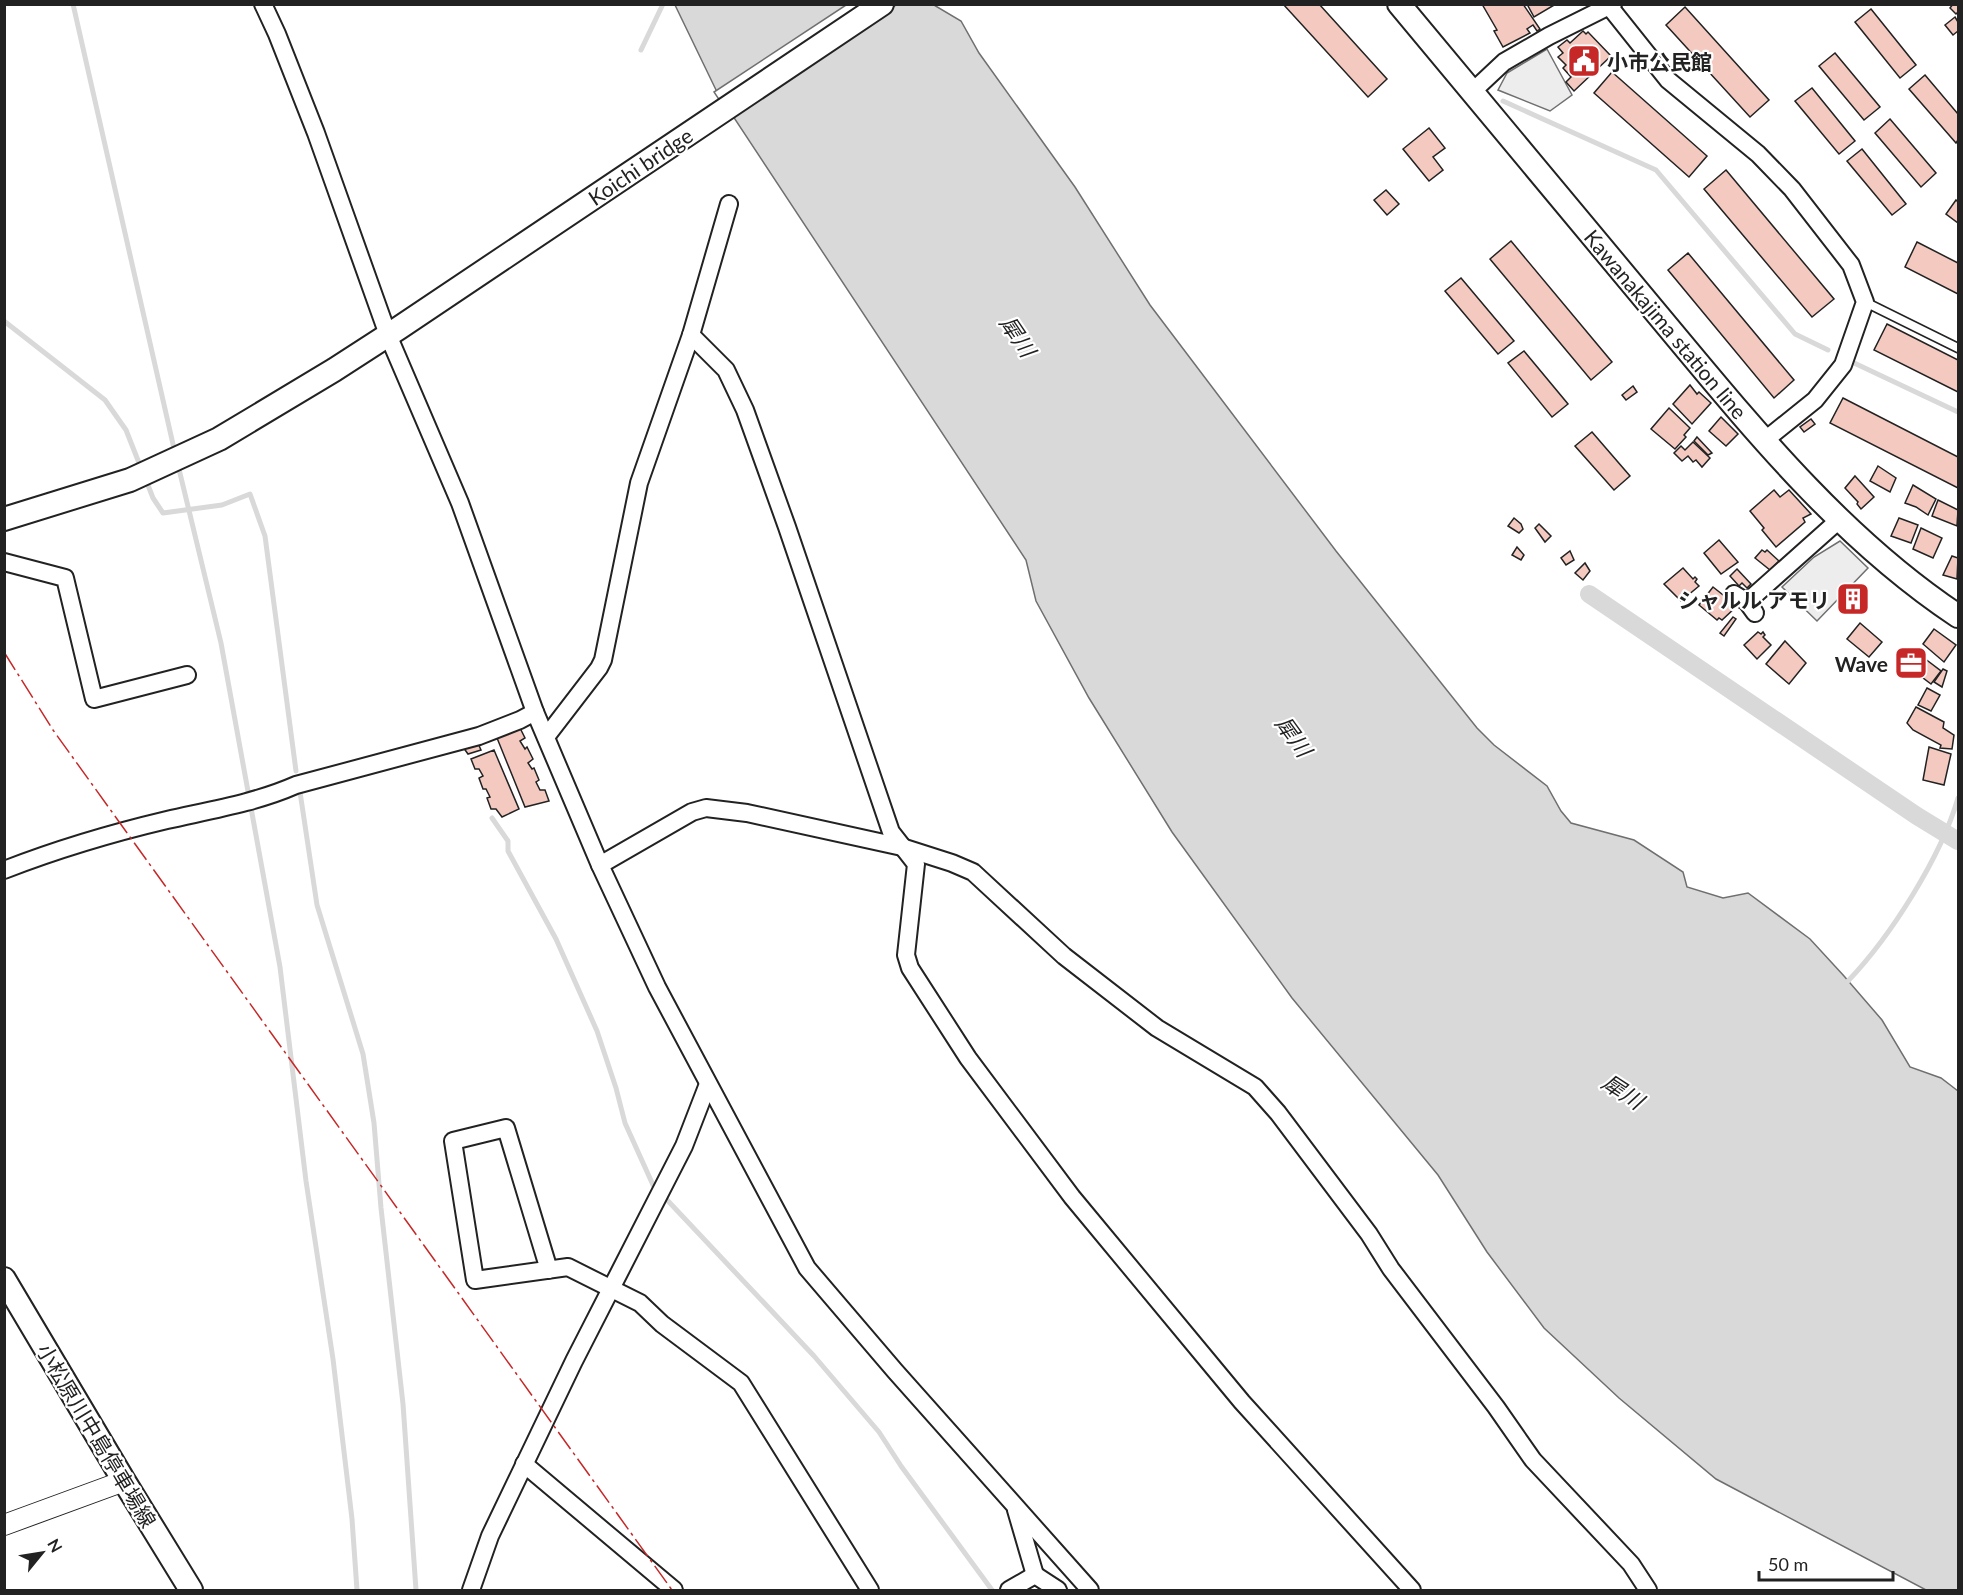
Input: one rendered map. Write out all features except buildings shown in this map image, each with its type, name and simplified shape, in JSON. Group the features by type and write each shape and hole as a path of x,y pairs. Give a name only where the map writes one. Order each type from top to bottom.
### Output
{"main road":[{"name":"Koichi bridge","path":"393,332 882,4"},
{"name":"Kawanakajima station line","path":"1399,4 1764,441 1839,520 1899,573 1959,616"},
{"path":"4,519 130,480 219,439 393,332"},
{"name":"小松原川中島停車場線","path":"4,1279 191,1590"}],"street":[{"path":"263,4 277,34 460,503 535,712 600,865 657,987 807,1268 895,1371 1090,1590"},
{"path":"1472,92 1504,62 1611,5 1668,80 1758,154 1792,189 1851,265 1864,302 1843,365 1815,400 1764,441"},
{"path":"546,737 603,660 639,483 691,335 729,204"},
{"path":"691,335 726,370 745,410 887,822 891,832 916,864 906,955 910,968 968,1058 1072,1197 1242,1402 1412,1590"},
{"path":"1745,603 1839,520"},
{"path":"4,562 65,578 94,699 187,675"},
{"path":"4,870 51,852 165,820 268,797 296,785 479,736 535,712"},
{"path":"600,865 692,812 706,808 747,813 902,847 973,872 1064,957 1157,1028 1255,1087 1278,1113 1369,1234 1391,1269 1496,1407 1533,1460 1631,1564 1648,1590"},
{"path":"471,1590 490,1536 611,1288 684,1146 708,1084"},
{"path":"549,1270 506,1128 453,1142 475,1280 549,1270 568,1267 640,1303 662,1324 741,1383 870,1590"},
{"path":"524,1464 674,1590"},
{"path":"4,1525 124,1481"},
{"path":"1014,1505 1035,1575 1058,1590"},
{"path":"1008,1590 1035,1575"}],"lane":[{"path":"1864,302 1959,348"}],"shaded area":[{"path":"1547,49 1572,95 1550,111 1498,90 1507,73"},
{"path":"1840,541 1868,568 1817,621 1782,587 1814,557"}],"water":[{"name":"犀川","path":"675,5 934,5 961,21 979,53 1075,187 1150,305 1336,551 1477,728 1494,745 1547,786 1561,811 1571,823 1634,840 1683,872 1687,887 1723,898 1748,893 1810,939 1882,1020 1910,1067 1941,1078 1958,1091 1958,1590 1926,1590 1716,1479 1619,1398 1544,1328 1487,1252 1438,1175 1292,998 1172,832 1089,698 1036,601 1026,560 717,92"}],"pier":[{"path":"846,5 896,5 730,116 714,92"}],"waterway":[{"path":"73,4 175,453"},
{"path":"641,50 663,4"},
{"path":"1503,101 1656,170 1795,334 1828,350"},
{"path":"4,321 105,400 126,430 141,468"},
{"path":"1852,362 1958,412"},
{"path":"178,465 221,643 280,967 306,1181 333,1359 352,1519 357,1590"},
{"path":"146,480 153,498 163,513 222,505 250,494 265,536 296,771"},
{"path":"1589,594 1917,816 1958,841"},
{"path":"300,792 317,905 363,1054 374,1123 403,1404 416,1590"},
{"path":"1848,981 1881,942 1913,895 1940,845 1958,798"},
{"path":"492,818 508,841 508,851 556,939 597,1031 625,1123 653,1185 814,1356 879,1432 901,1466 992,1590"}],"power":[{"path":"4,652 53,730 672,1590"}],"place":[{"name":"小市公民館","path":"1584,61"},
{"name":"シャルル アモリ","path":"1853,599"},
{"name":"Wave","path":"1911,663"}]}
